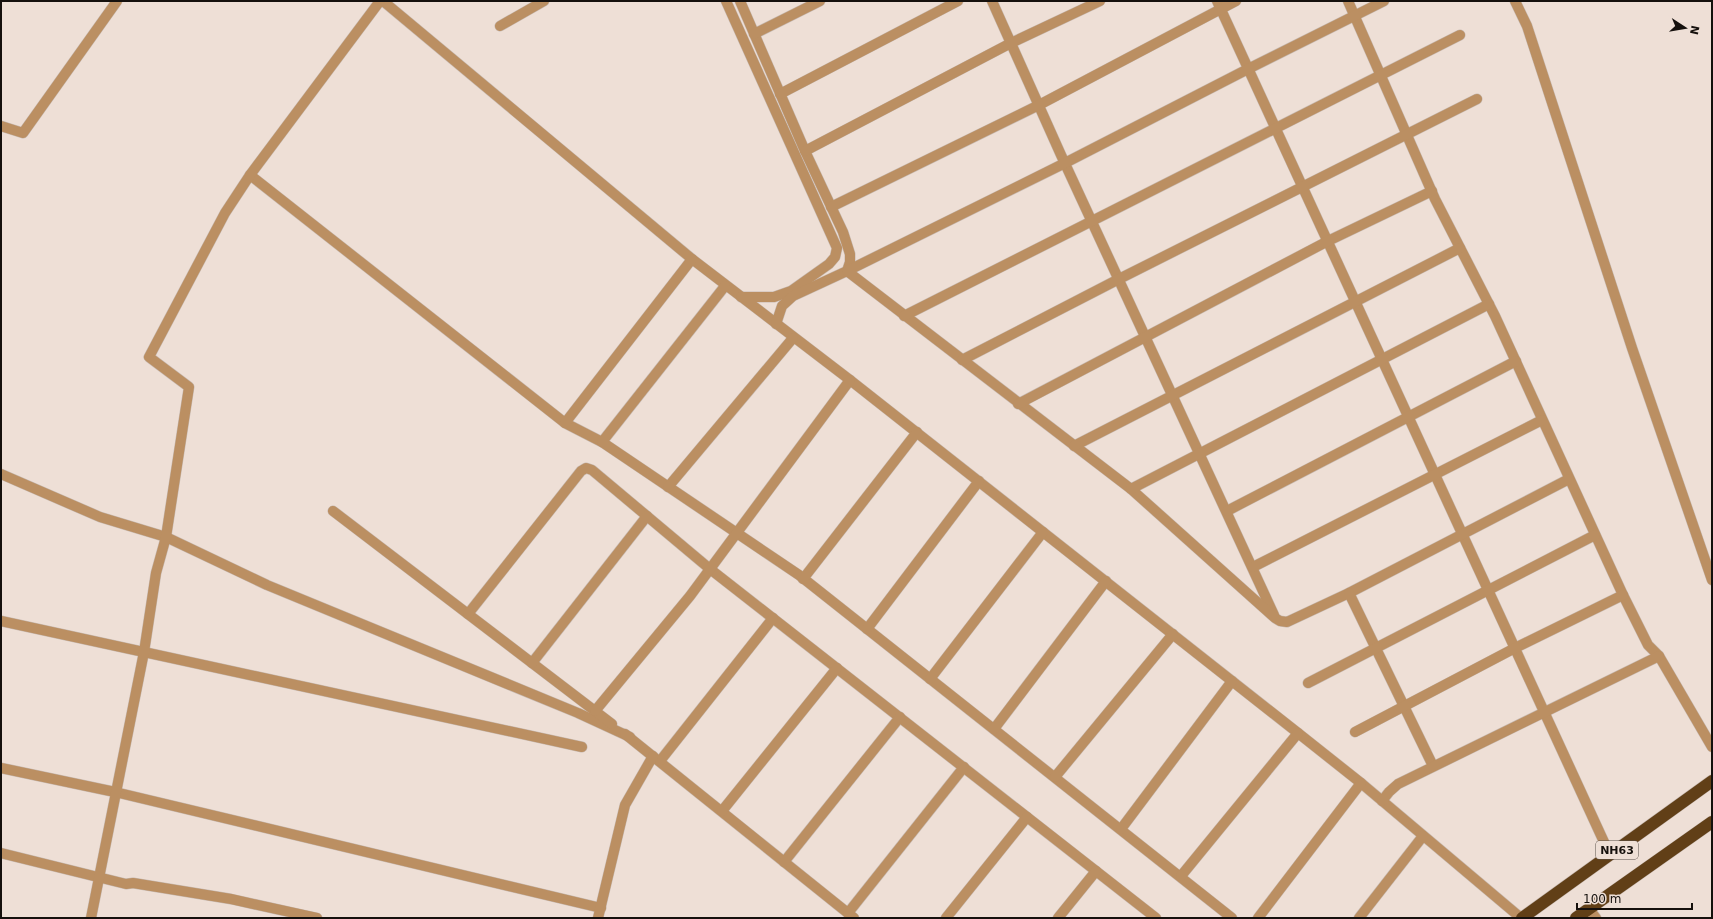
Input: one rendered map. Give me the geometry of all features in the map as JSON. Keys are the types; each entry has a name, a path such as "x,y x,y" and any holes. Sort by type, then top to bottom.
{"highway":[{"name":"NH63","path":"1522,918 1712,781"},
{"name":"NH63","path":"1576,918 1592,913 1712,822"}],"street":[{"path":"1,126 23,133 117,1"},
{"path":"91,918 144,652 156,572 166,537 189,387 149,357 225,213 250,175 380,1"},
{"path":"383,1 725,286 917,432 1298,733 1522,918"},
{"path":"500,26 542,1"},
{"path":"726,1 837,248 835,257 829,264 787,293 774,297 741,297"},
{"path":"740,1 805,151 843,232 848,247 850,262 847,271"},
{"path":"754,34 820,1"},
{"path":"780,94 958,1"},
{"path":"992,1 1065,163 1253,567 1275,618"},
{"path":"805,151 1011,43 1100,1"},
{"path":"831,207 1039,104 1219,5 1236,1"},
{"path":"1348,1 1432,191 1516,361 1623,595 1648,644 1659,656 1712,747"},
{"path":"776,324 782,306 793,296 847,271 1065,163 1384,1"},
{"path":"1515,1 1526,26 1632,348 1712,580"},
{"path":"1219,5 1610,855"},
{"path":"904,316 1460,35"},
{"path":"962,360 1119,279 1303,188 1477,98"},
{"path":"250,175 565,423 602,442 803,579 1056,777 1232,918"},
{"path":"1018,404 1328,241 1432,191"},
{"path":"1074,446 1355,300 1460,248"},
{"path":"565,423 692,259"},
{"path":"847,271 1018,404 1131,489 1280,621 1287,622 1349,593 1569,479"},
{"path":"602,442 725,286"},
{"path":"1131,489 1489,304"},
{"path":"668,487 793,338"},
{"path":"1227,511 1516,361"},
{"path":"595,711 690,596 850,380"},
{"path":"1253,567 1435,473 1542,420"},
{"path":"803,579 917,432"},
{"path":"468,614 580,470 586,468 592,470 710,569 1156,918"},
{"path":"1,474 100,516 166,537 267,585 578,713 630,737"},
{"path":"867,629 979,481"},
{"path":"333,511 630,737 851,916 964,767"},
{"path":"532,663 647,516"},
{"path":"930,679 1043,532"},
{"path":"1308,683 1595,535"},
{"path":"994,729 1106,582"},
{"path":"1349,593 1433,766"},
{"path":"1355,732 1515,648 1623,595"},
{"path":"598,918 625,806 656,758 773,618"},
{"path":"1,621 582,747"},
{"path":"1056,777 1173,634"},
{"path":"1382,801 1398,784 1544,711 1659,656"},
{"path":"722,811 837,668"},
{"path":"1121,829 1232,681"},
{"path":"784,862 900,717"},
{"path":"1181,876 1298,733"},
{"path":"1,768 115,792 600,908"},
{"path":"1258,918 1360,783"},
{"path":"946,918 1027,817"},
{"path":"1360,918 1423,836"},
{"path":"1,853 126,884 133,883 231,899 316,918"},
{"path":"1058,918 1096,871"}]}
